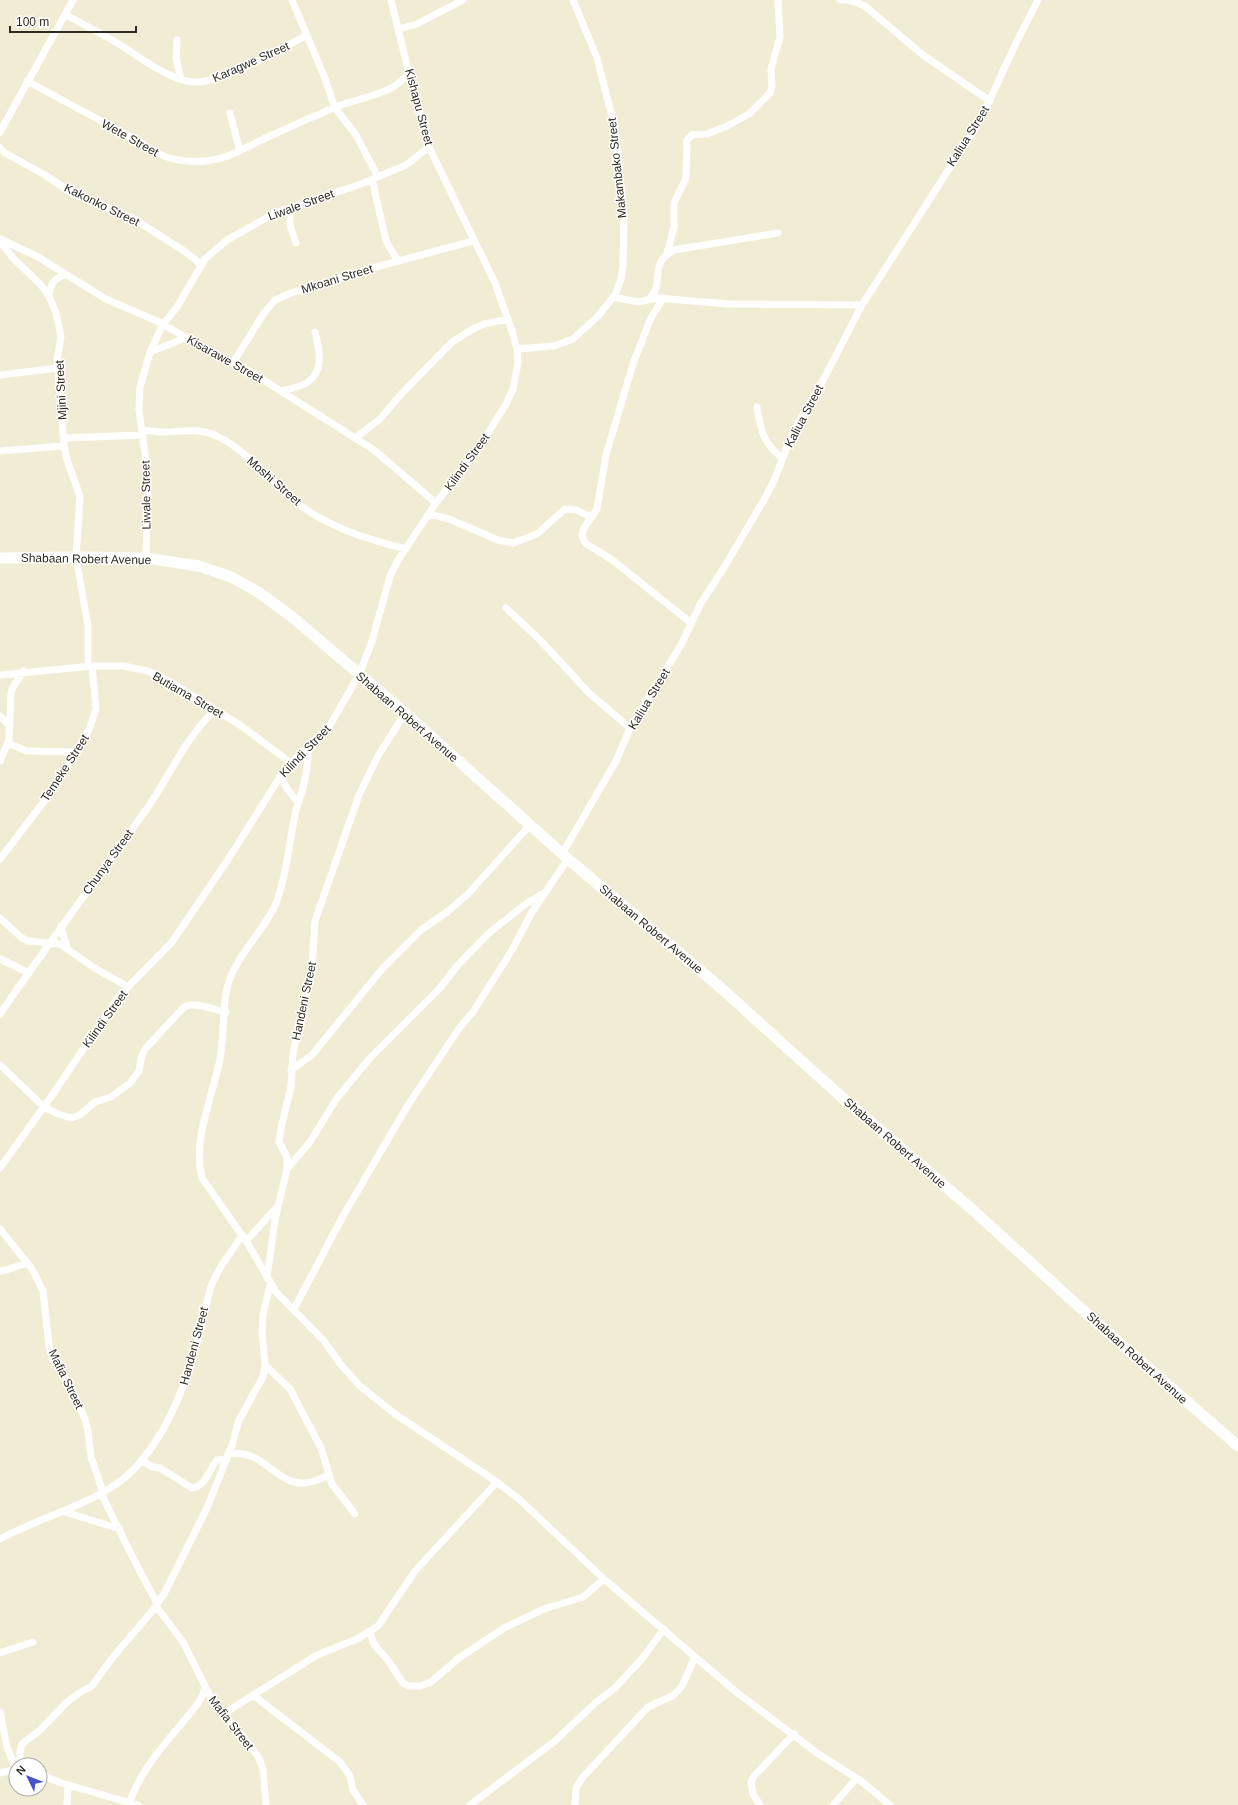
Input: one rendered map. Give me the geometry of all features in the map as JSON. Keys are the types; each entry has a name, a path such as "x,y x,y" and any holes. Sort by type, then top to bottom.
{"main road":[{"name":"Shabaan Robert Avenue","path":"0,558 146,558 198,566 231,577 251,588 291,616 404,713 565,856 721,988 836,1092 975,1212 1098,1324 1238,1446"}],"street":[{"path":"0,132 27,80 66,15 73,0"},
{"path":"292,0 324,76 335,108 356,135 375,178 386,241 398,261"},
{"name":"Kishapu Street","path":"391,0 429,147 468,232"},
{"path":"399,29 417,24 460,3 463,0"},
{"name":"Makambako Street","path":"517,349 554,346 573,339 598,316 613,297 619,287 623,266 624,216 614,128 597,58 573,0"},
{"path":"647,301 654,294 658,268 667,253 674,228 674,204 686,178 687,140 692,135 707,134 719,130 749,114 766,98 771,90 771,69 780,37 778,0"},
{"path":"840,0 848,0 865,6 923,55 990,101"},
{"name":"Kaliua Street","path":"294,1309 343,1216 398,1125 408,1105 460,1027 473,1012 545,892 616,761 630,728 681,645 703,599 726,566 765,498 793,432 821,384 862,305 942,178 971,136 990,101 1016,43 1038,0"},
{"name":"Karagwe Street","path":"66,15 180,79 194,82 207,81 228,73 307,35"},
{"path":"177,40 176,58 180,79"},
{"name":"Wete Street","path":"27,80 140,142 155,153 170,159 207,161 240,151 335,108 387,90 409,74"},
{"path":"230,113 240,151"},
{"name":"Liwale Street","path":"146,558 148,488 139,410 140,387 150,352 163,324 177,307 202,266 213,251 228,240 275,213 375,178 406,165 429,147"},
{"name":"Kakonko Street","path":"0,148 73,194 134,219 184,251 202,266"},
{"path":"290,208 290,226 296,243"},
{"name":"Kilindi Street","path":"0,1168 44,1107 107,1012 128,987 172,942 227,861 280,776 291,763 330,725 359,675 372,641 390,576 436,503 480,446 506,404 517,373 517,349 495,283 468,232"},
{"path":"667,253 680,248 778,233"},
{"name":"Kisarawe Street","path":"0,240 38,257 106,298 163,324 185,338 249,371 374,450 436,503"},
{"name":"Mjini Street","path":"0,240 13,258 49,296 61,336 58,368 66,460 80,496 76,557"},
{"name":"Mkoani Street","path":"233,363 264,313 275,300 298,291 398,261 473,241"},
{"path":"49,296 52,284 55,280 66,275"},
{"path":"613,297 630,302 663,298 728,304 862,305"},
{"path":"663,298 650,320 630,373 606,455 597,509 582,532 582,538 585,543 617,563 691,623"},
{"path":"355,438 379,420 404,391 452,342 484,324 508,319"},
{"path":"280,391 308,382 316,371 320,357 315,332"},
{"path":"150,352 185,338"},
{"path":"0,375 58,368"},
{"path":"757,407 760,426 766,441 771,450 783,458"},
{"name":"Moshi Street","path":"0,451 142,432 166,433 186,430 203,431 218,436 250,459 301,505 322,518 363,538 406,549"},
{"path":"429,514 448,519 498,540 513,543 538,534 565,509 576,510 592,517"},
{"name":"Temeke Street","path":"0,859 52,791 89,730 96,714 96,700 90,666 88,626 76,557"},
{"path":"506,608 540,640 578,683 630,728"},
{"name":"Butiama Street","path":"0,675 24,671 90,666 123,666 148,671 172,683 255,735 291,763"},
{"path":"0,761 8,743 11,694 13,688 24,671"},
{"name":"Chunya Street","path":"0,1014 61,926 149,805 199,727 215,710"},
{"name":"Handeni Street","path":"265,1365 262,1326 263,1314 269,1282 279,1204 287,1169 287,1157 279,1142 291,1087 293,1053 312,968 314,930 317,914 347,827 364,784 378,756 404,713"},
{"path":"0,716 8,724"},
{"path":"8,743 26,750 76,752"},
{"path":"309,747 305,781 298,802 276,901 262,928 232,974 226,995 226,1012 220,1058 208,1101 200,1155 200,1168 208,1187 225,1209 244,1238 269,1282 324,1341 341,1365 360,1386 395,1414 519,1499 604,1579 735,1691 794,1734 817,1753 857,1778 890,1805"},
{"path":"280,776 288,790 298,802"},
{"path":"291,1070 312,1055 382,969 421,930 447,912 468,894 530,825"},
{"path":"287,1169 310,1142 337,1098 370,1058 440,988 457,966 490,932 527,903 545,892"},
{"path":"0,918 22,938 28,941 57,943 67,948 93,967 128,987"},
{"path":"61,926 67,948"},
{"path":"0,959 29,973"},
{"path":"0,1065 44,1107 58,1114 72,1118 80,1114 95,1102 111,1097 136,1077 145,1049 180,1010 188,1004 226,1012"},
{"name":"Handeni Street","path":"0,1539 32,1523 85,1502 127,1475 141,1460 154,1444 182,1391 198,1342 212,1284 226,1258 279,1204"},
{"name":"Mafia Street","path":"0,1229 32,1269 43,1291 49,1346 53,1360 69,1383 85,1418 91,1457 102,1492 133,1560 156,1605 183,1642 214,1704 259,1758 263,1769 266,1805"},
{"path":"0,1270 6,1270 27,1262"},
{"path":"20,1757 22,1744 40,1730 66,1703 79,1693 92,1686 113,1657 156,1605 195,1533 228,1456 239,1420 263,1378 265,1365"},
{"path":"265,1365 290,1390 321,1448 332,1484 355,1514"},
{"path":"141,1460 152,1467 160,1468 192,1488 200,1485 207,1478 217,1460 236,1452 253,1457 268,1466 280,1477 291,1482 307,1484 328,1475"},
{"path":"223,1714 317,1655 357,1639 370,1632 386,1616 397,1595 416,1571 496,1482"},
{"path":"62,1511 120,1529"},
{"path":"370,1632 376,1648 387,1659 402,1683 409,1686 420,1686 431,1682 459,1658 504,1628 544,1609 582,1597 604,1579"},
{"path":"470,1805 555,1741 595,1703 616,1688 641,1660 664,1629"},
{"path":"0,1653 33,1642"},
{"path":"575,1805 576,1788 582,1778 648,1707 674,1695 682,1686 695,1657"},
{"path":"130,1803 148,1769 167,1740 197,1705 205,1688"},
{"path":"253,1695 340,1762 350,1776 353,1790 364,1805"},
{"path":"0,1712 7,1748 11,1757"},
{"path":"760,1805 753,1794 750,1782 794,1734"},
{"path":"48,1777 119,1802 138,1805"},
{"path":"833,1805 857,1778"},
{"path":"67,1805 68,1785"}]}
